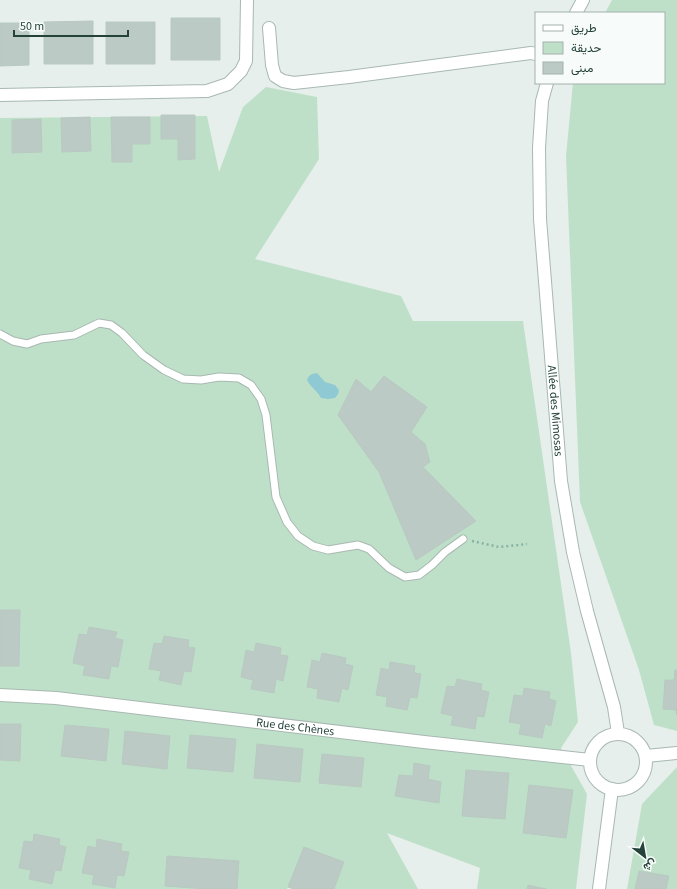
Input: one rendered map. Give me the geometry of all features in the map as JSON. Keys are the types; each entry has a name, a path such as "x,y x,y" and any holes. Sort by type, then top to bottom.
{"street":[{"path":"0,95 207,91 228,84 241,71 246,61 247,0"},
{"path":"577,12 583,0"},
{"path":"269,28 272,65 275,76 283,81 294,83 535,54"},
{"name":"Allée des Mimosas","path":"547,84 542,101 539,148 540,219 561,481 573,552 587,611 614,707 618,733"},
{"name":"Rue des Chènes","path":"0,695 56,698 590,760"},
{"path":"618,733 635,738 642,746 646,756 646,769 639,780 634,785 625,789 612,789 603,785 596,778 592,770 590,760 594,748 600,740 609,735 618,733"},
{"path":"646,756 677,753"},
{"path":"599,889 612,789"}],"lane":[{"path":"0,334 13,341 27,344 41,339 74,335 98,323 111,325 122,333 142,355 164,370 183,379 200,380 219,377 239,378 251,385 261,398 266,415 276,497 287,522 298,536 312,546 328,550 358,545 369,549 389,568 405,577 419,576 445,552 462,539"}],"path":[{"path":"462,539 499,547 527,544"}],"green space":[{"path":"612,0 677,0 677,731 654,725 639,670 580,502 566,156 573,84 665,84 665,12 606,12"},
{"path":"266,87 317,97 319,159 255,259 401,296 413,321 523,321 571,653 578,722 561,748 587,794 576,889 477,889 480,868 387,833 418,889 292,889 288,887 287,889 0,889 0,118 207,116 219,172 243,107"},
{"path":"677,767 677,889 627,889 642,804"}],"water":[{"path":"317,373 325,382 335,385 339,390 335,398 321,398 309,383 307,380 309,376"}],"building":[{"path":"171,18 220,18 220,60 171,60"},
{"path":"93,21 93,64 44,64 44,22"},
{"path":"106,22 155,22 155,64 106,64"},
{"path":"0,23 29,23 29,65 0,66"},
{"path":"161,115 195,115 195,159 178,160 178,139 161,139"},
{"path":"90,117 91,151 62,152 61,118"},
{"path":"111,117 150,117 150,144 132,144 132,162 112,162"},
{"path":"41,119 42,152 12,153 12,120"},
{"path":"384,376 427,407 411,432 425,444 430,462 423,467 476,521 416,560 379,472 338,415 356,379 371,392"},
{"path":"0,610 20,610 19,666 0,666"},
{"path":"89,627 117,632 115,638 123,640 118,667 111,666 109,679 83,675 85,666 73,663 79,634 87,635"},
{"path":"164,636 189,640 188,647 195,648 191,672 184,671 181,685 159,680 161,671 149,669 154,643 162,644"},
{"path":"256,643 281,648 280,655 288,656 283,681 276,679 274,693 251,689 253,680 241,677 246,650 254,652"},
{"path":"322,653 346,658 345,664 353,666 348,690 342,688 339,702 317,698 318,689 307,687 312,660 320,662"},
{"path":"390,662 415,666 414,673 421,674 417,698 410,697 407,710 386,706 387,697 376,695 381,668 389,670"},
{"path":"675,670 677,670 677,715 676,710 663,709 665,680 674,680"},
{"path":"457,679 482,684 481,690 489,692 484,717 477,716 475,729 451,725 453,716 441,713 447,686 455,687"},
{"path":"524,688 550,692 549,699 556,701 551,726 545,724 542,738 519,734 521,724 509,722 514,695 523,696"},
{"path":"0,724 21,724 20,761 0,760"},
{"path":"65,725 109,729 106,761 61,756"},
{"path":"125,731 170,736 167,769 122,764"},
{"path":"190,735 236,739 233,772 187,768"},
{"path":"257,744 303,749 300,782 254,778"},
{"path":"322,754 364,758 361,787 319,783"},
{"path":"414,763 430,766 428,779 441,782 439,803 395,796 399,775 413,776"},
{"path":"466,770 509,773 505,819 462,816"},
{"path":"529,785 573,790 566,838 523,833"},
{"path":"34,834 60,839 59,845 66,847 61,871 55,870 52,884 29,879 31,870 19,868 24,841 33,842"},
{"path":"97,839 122,844 121,851 129,852 124,876 117,875 115,888 92,884 94,875 82,873 88,846 96,848"},
{"path":"304,847 344,862 334,889 294,889 288,887"},
{"path":"167,856 239,861 237,889 207,889 165,886"},
{"path":"639,871 669,876 666,889 635,889"},
{"path":"528,885 546,889 527,889"}]}
